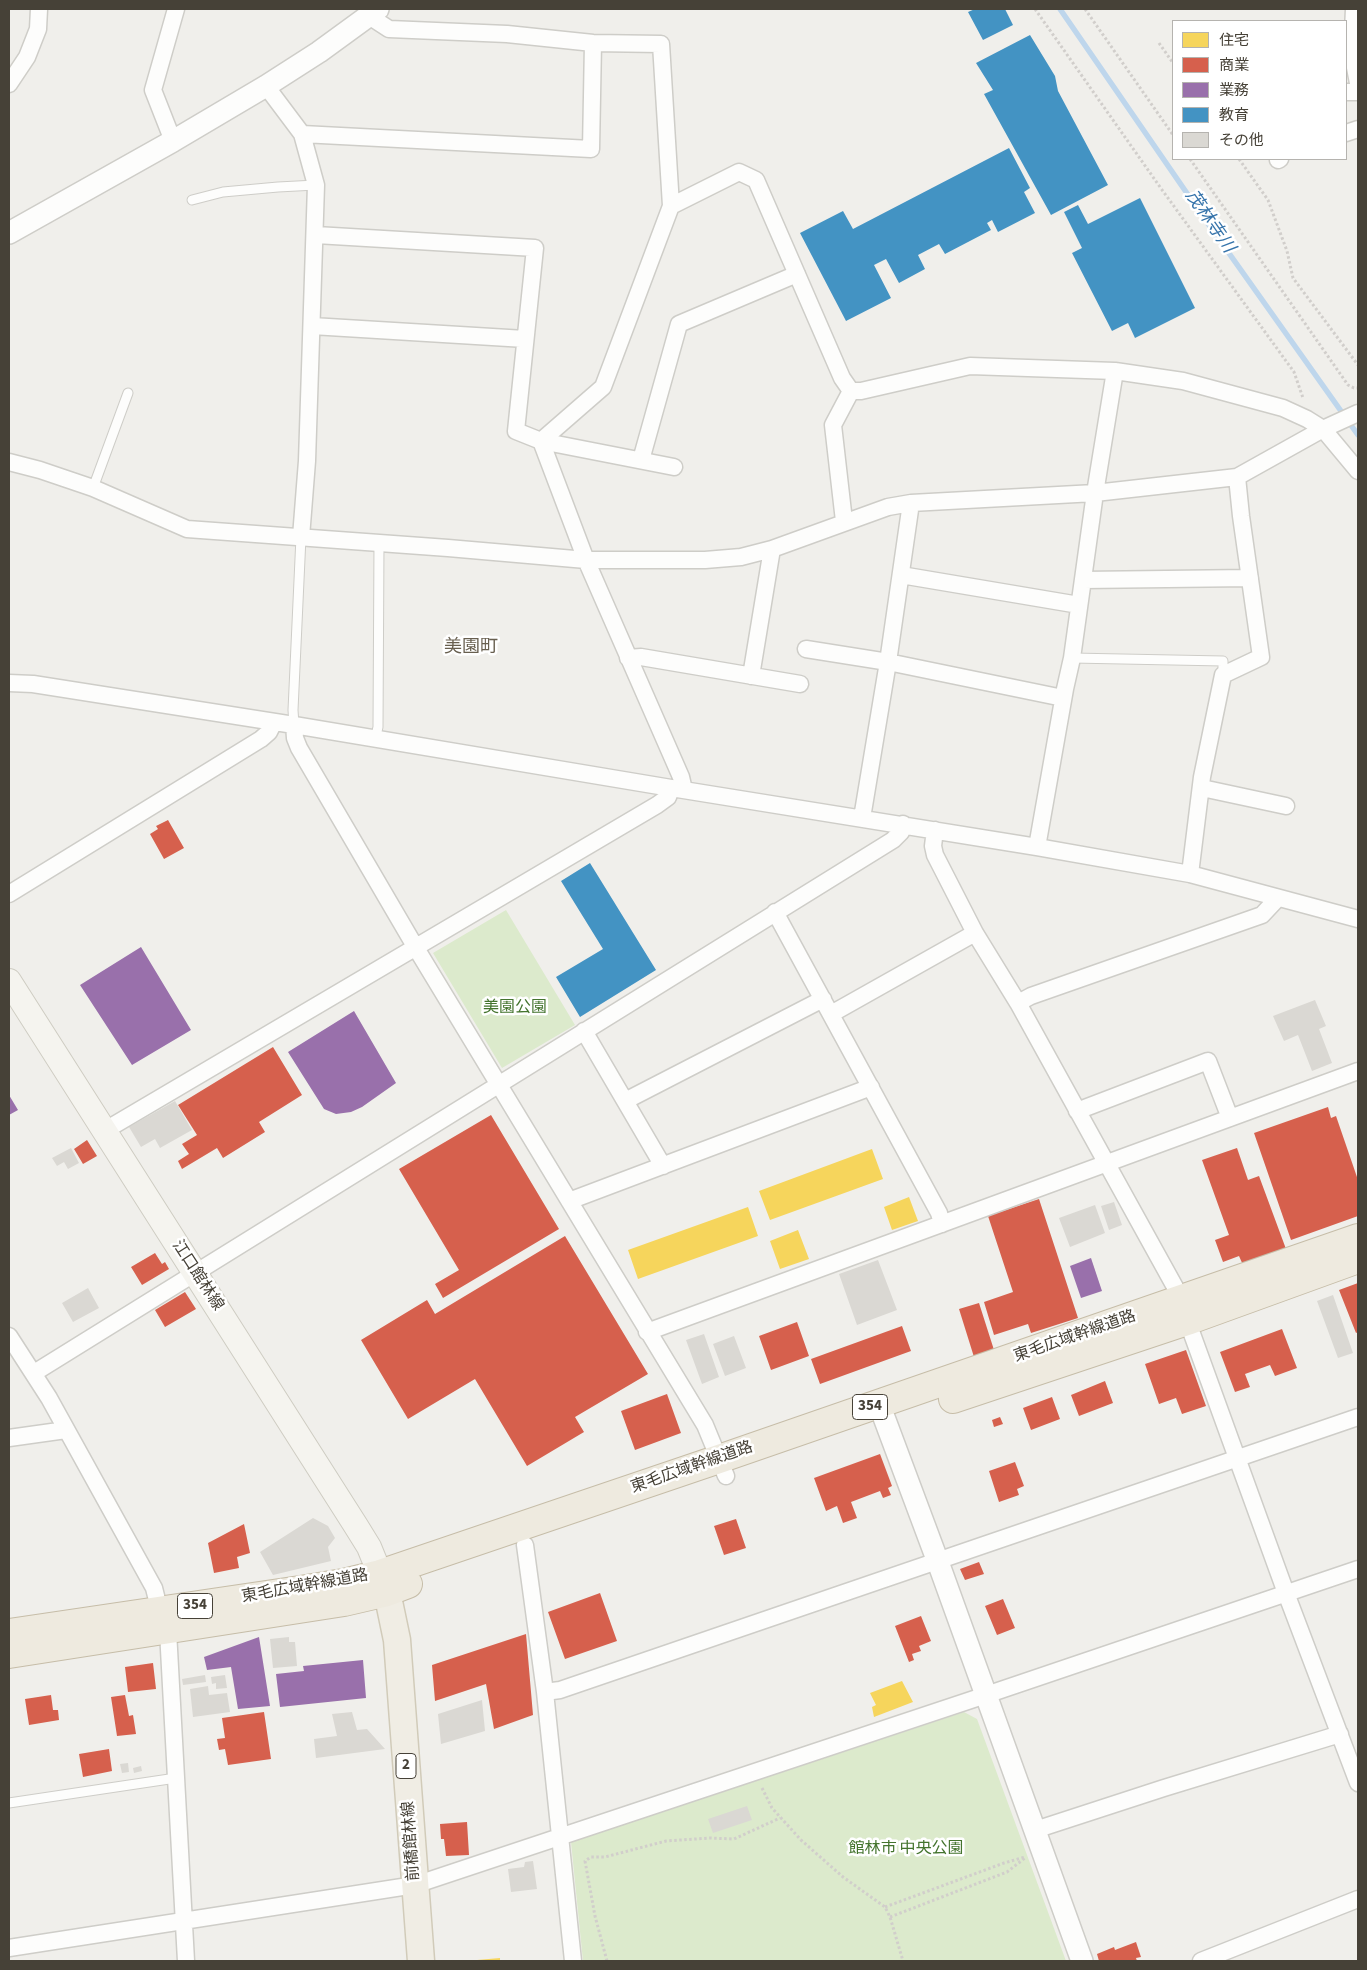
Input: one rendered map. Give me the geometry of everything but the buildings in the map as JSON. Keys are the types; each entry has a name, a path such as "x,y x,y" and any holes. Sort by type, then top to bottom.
{"highway":[{"name":"東毛広域幹線道路","path":"1184,1311 1358,1238"},
{"name":"東毛広域幹線道路","path":"9,1633 164,1621 344,1602 383,1583 1184,1311 1358,1260"},
{"name":"東毛広域幹線道路","path":"383,1583 525,1545 722,1467"},
{"name":"東毛広域幹線道路","path":"9,1654 164,1621"}],"main road":[{"name":"江口館林線","path":"9,981 356,1526 368,1547 383,1583"},
{"name":"前橋館林線","path":"383,1583 397,1640 420,1961"}],"street":[{"path":"9,84 27,56 38,29 39,9"},
{"path":"173,141 153,90 176,9"},
{"path":"1354,9 1352,52 1358,83"},
{"path":"9,234 266,86 319,52 374,12 389,29 508,34 593,43 661,44 671,206 603,387 541,441"},
{"path":"302,134 590,149 593,43"},
{"path":"266,86 302,134 316,185 316,234 307,461 301,537"},
{"path":"671,206 739,172 756,180 842,378 851,391"},
{"path":"316,234 534,248 516,431 541,441 674,467"},
{"path":"642,460 679,324 797,274"},
{"path":"312,326 525,339"},
{"path":"851,391 861,391 970,366 1115,371 1183,381 1283,408 1329,427 1358,470"},
{"path":"1037,847 1063,698 1072,658 1095,493 1115,371"},
{"path":"844,521 833,425 851,391"},
{"path":"9,462 40,470 93,488 187,529 586,560 706,560 741,557 772,549 844,521 888,507 911,503 1095,493 1237,477 1329,427 1358,414"},
{"path":"104,1131 657,805 677,789 681,777 586,560 541,441"},
{"path":"1190,874 1202,777 1223,675 1261,657 1237,477"},
{"path":"862,818 888,662 911,503"},
{"path":"751,676 772,549"},
{"path":"901,575 1079,605"},
{"path":"1083,580 1250,578"},
{"path":"806,649 888,662 1063,698"},
{"path":"628,658 640,657 800,684"},
{"path":"9,683 33,684 294,725 375,740 1037,847 1190,874 1277,899 1358,919"},
{"path":"9,894 261,739 269,732 274,722"},
{"path":"294,725 295,738 299,748 416,948 705,1426 722,1467"},
{"path":"1202,788 1286,806"},
{"path":"34,1374 194,1272 894,840 901,832 903,824"},
{"path":"935,830 933,846 935,855 975,933 1018,1003 1172,1280 1286,1593 1358,1783"},
{"path":"1018,1003 1031,996 1262,915 1277,899"},
{"path":"775,912 939,1213 942,1224"},
{"path":"831,1014 975,933"},
{"path":"625,1101 823,999"},
{"path":"584,1031 664,1166"},
{"path":"1078,1111 1208,1061 1230,1118"},
{"path":"648,1332 1358,1071"},
{"path":"569,1201 871,1087"},
{"path":"9,1336 34,1374 154,1588 164,1621 176,1778 186,1961"},
{"path":"882,1413 938,1562 1082,1961"},
{"path":"545,1692 560,1690 1358,1417"},
{"path":"9,1438 66,1430"},
{"path":"525,1545 545,1692 573,1961"},
{"path":"9,1948 415,1885 560,1838 1358,1569"},
{"path":"1035,1830 1340,1734"},
{"path":"1201,1961 1358,1900"}],"lane":[{"path":"192,200 223,192 316,185"},
{"path":"93,488 128,393"},
{"path":"294,725 293,710 301,537"},
{"path":"375,740 378,728 378,543"},
{"path":"1072,658 1223,661 1223,675"},
{"path":"9,1804 176,1778"}],"path":[{"path":"1035,9 1160,187 1294,372 1302,394 1307,418"},
{"path":"1084,9 1172,134"},
{"path":"1159,43 1172,62"},
{"path":"1191,160 1348,385 1358,388"},
{"path":"1240,160 1268,200 1287,251 1293,278 1358,365"},
{"path":"758,1780 772,1808 801,1840 843,1877 885,1907 890,1917 903,1961"},
{"path":"607,1961 595,1916 585,1861 591,1856 605,1857 666,1841 710,1838 734,1839 780,1818"},
{"path":"885,1907 1028,1856 1007,1872 890,1917"}],"green space":[{"name":"美園公園","path":"506,910 575,1025 502,1068 433,953"},
{"name":"館林市 中央公園","path":"964,1712 977,1719 1066,1961 583,1961 571,1842"}],"waterway":[{"name":"茂林寺川","path":"1060,9 1204,218 1358,435"}],"district":[{"name":"美園町","path":"471,648"}]}
